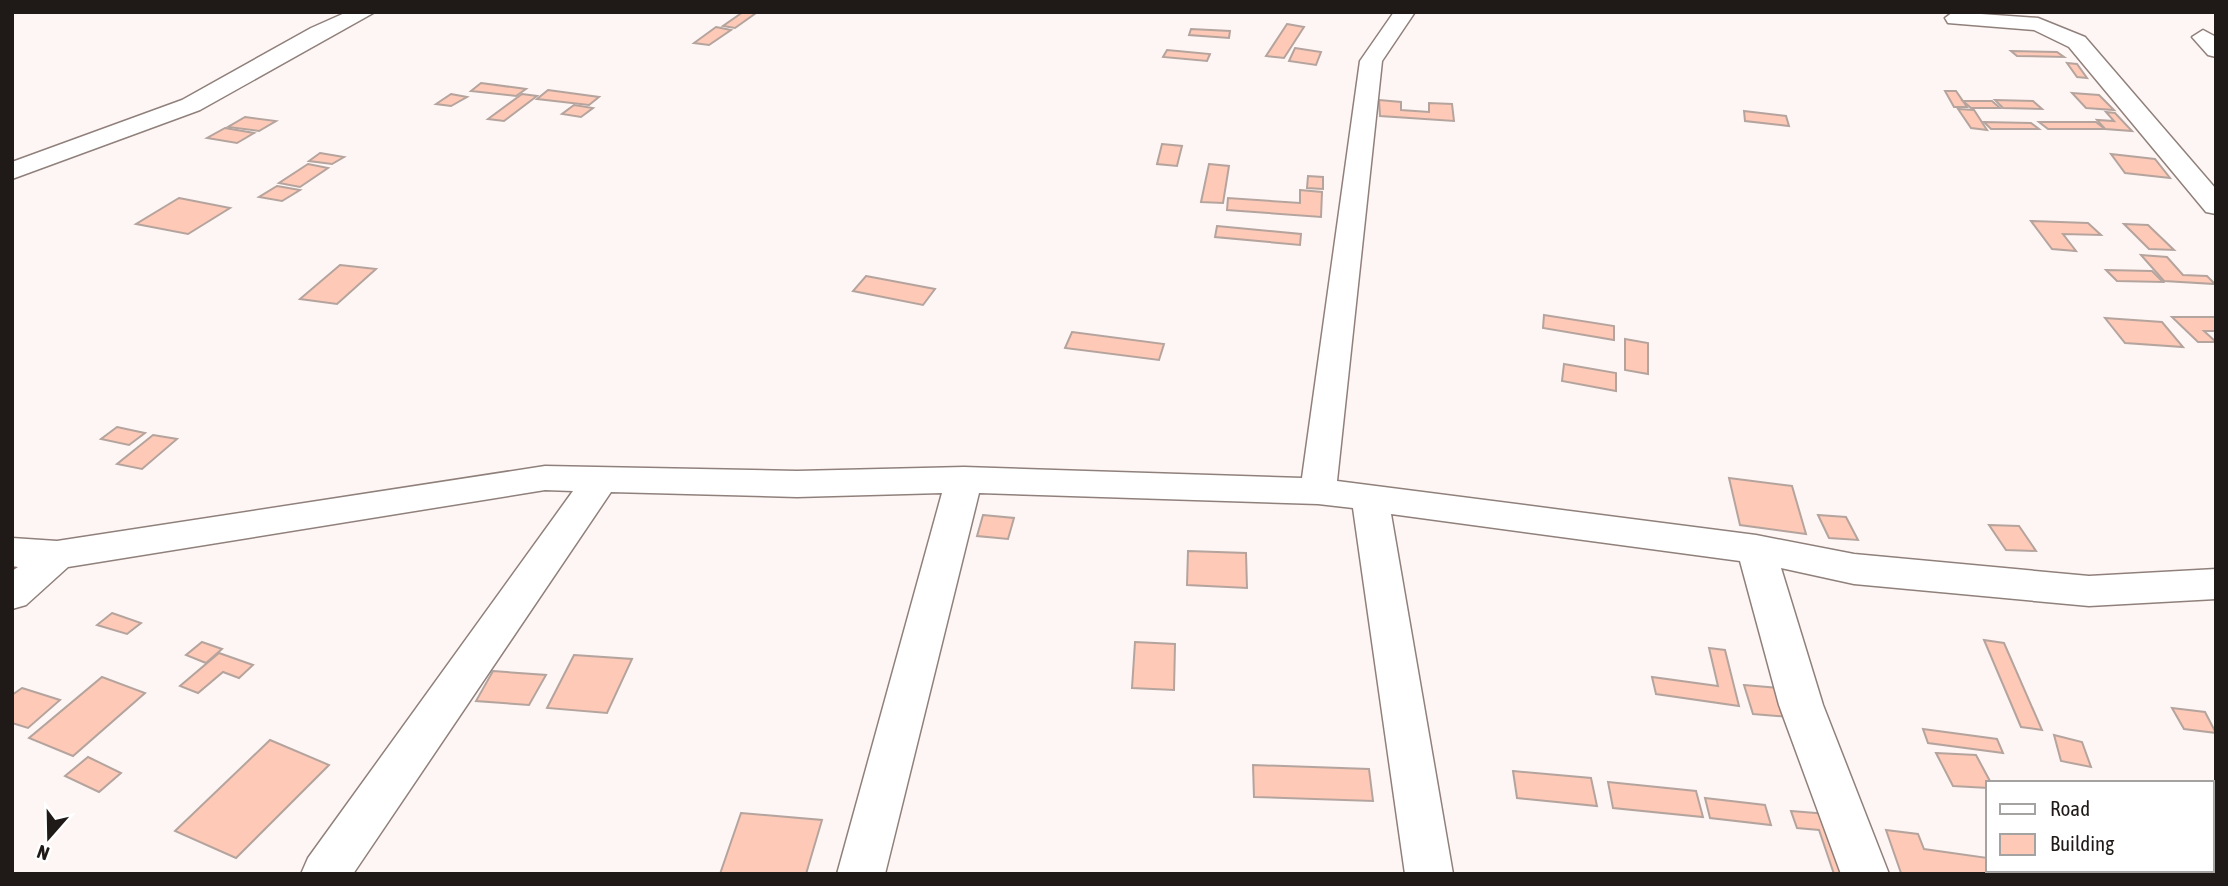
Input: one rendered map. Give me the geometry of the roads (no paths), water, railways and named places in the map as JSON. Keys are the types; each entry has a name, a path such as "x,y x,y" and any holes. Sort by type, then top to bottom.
{"street":[{"path":"12,171 191,105 319,33 365,12"},
{"path":"1318,491 1371,61 1405,12"},
{"path":"1956,18 2038,24 2077,42 2216,206"},
{"path":"12,552 57,555 545,478 797,484 964,480 1318,491 1756,549 1853,569 2090,591 2215,586"},
{"path":"325,874 601,479"},
{"path":"861,874 964,480"},
{"path":"1370,499 1429,874"},
{"path":"1756,549 1801,705 1865,874"},
{"path":"12,594 57,555"}]}
